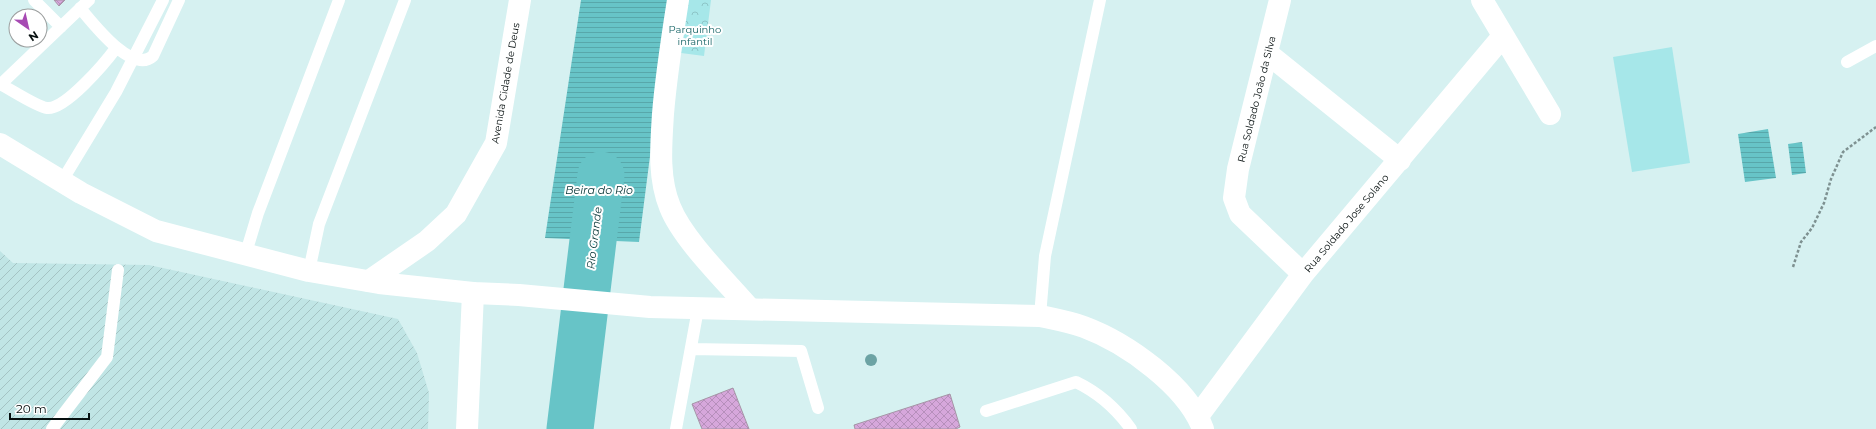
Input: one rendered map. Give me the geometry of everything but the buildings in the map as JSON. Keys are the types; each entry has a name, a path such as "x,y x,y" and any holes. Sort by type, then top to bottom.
{"street":[{"name":"Avenida Cidade de Deus","path":"369,281 427,240 456,214 496,143 520,0"},
{"path":"678,0 666,74 662,131 660,162 665,191 670,208 691,241 750,309"},
{"name":"Rua Soldado João da Silva","path":"1280,0 1238,169 1234,198 1240,214 1303,274"},
{"path":"1482,0 1550,114"},
{"name":"Rua Soldado Jose Solano","path":"1201,422 1303,274 1503,36"},
{"path":"1267,53 1400,160"},
{"path":"0,144 62,181 156,231 245,256 309,271 369,281 481,294 650,307 1040,316 1084,327 1119,344 1145,361 1184,397 1201,422"},
{"path":"467,429 481,294"}],"lane":[{"path":"34,0 61,27"},
{"path":"62,181 116,92 163,0"},
{"path":"116,48 104,63 64,102 52,108 46,108 35,103 0,84 84,4 116,48 143,61 148,60 153,56 179,0"},
{"path":"245,256 258,213 339,0"},
{"path":"309,271 319,224 405,0"},
{"path":"1040,316 1045,256 1100,0"},
{"path":"1847,62 1876,46"},
{"path":"52,429 107,357 118,270"},
{"path":"676,429 698,309"},
{"path":"691,349 801,351 818,408"},
{"path":"986,411 1076,382 1093,390 1118,411 1131,429"}],"path":[{"path":"1793,267 1801,242 1812,228 1824,203 1831,179 1843,152 1876,127"}],"shaded area":[{"path":"0,251 13,263 149,265 398,319 417,353 429,393 428,429 0,429"}],"green space":[{"name":"Parquinho infantil","path":"688,0 711,0 704,56 681,53"},
{"path":"1672,47 1690,163 1632,172 1613,57"}],"water":[{"name":"Beira do Rio","path":"581,0 670,0 639,242 545,238"},
{"path":"1768,129 1776,178 1745,182 1738,134"},
{"path":"1802,142 1806,173 1792,175 1788,144"}],"waterway":[{"name":"Rio Grande","path":"570,429 601,175"}]}
